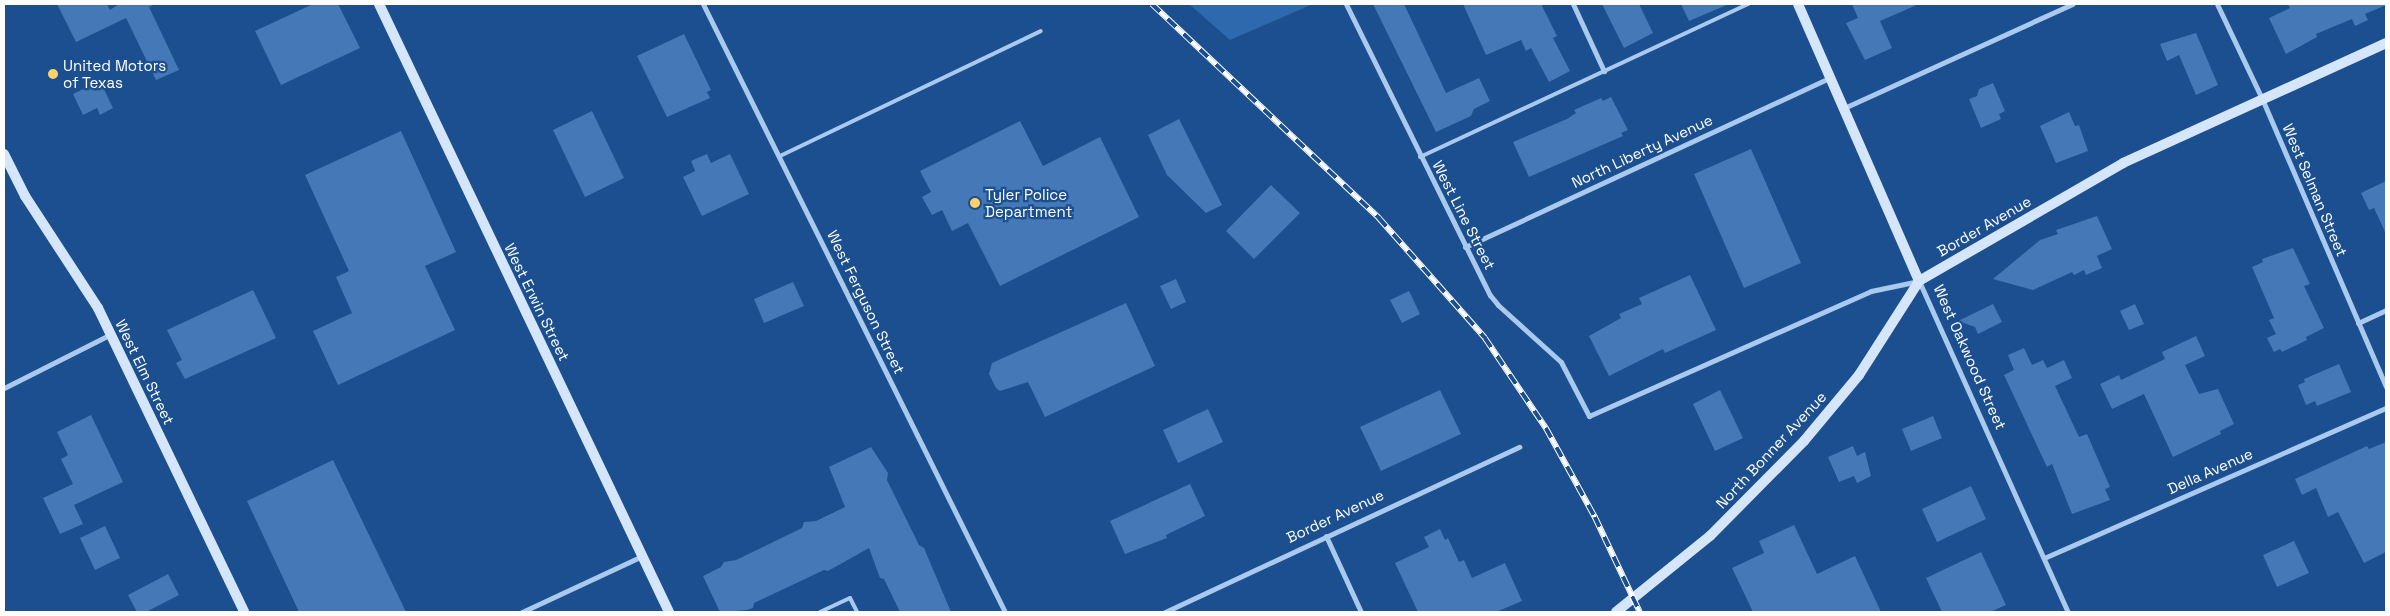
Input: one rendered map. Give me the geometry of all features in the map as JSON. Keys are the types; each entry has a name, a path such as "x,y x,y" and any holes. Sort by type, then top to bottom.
{"street":[{"name":"West Erwin Street","path":"379,4 669,612"},
{"name":"West Ferguson Street","path":"703,4 1005,612"},
{"name":"West Line Street","path":"1346,4 1465,247 1498,306 1562,362 1589,416"},
{"path":"1573,4 1604,71"},
{"name":"West Oakwood Street","path":"1798,4 1829,78 2068,612"},
{"path":"1844,108 2072,4"},
{"name":"West Selman Street","path":"2217,4 2263,101 2386,387"},
{"name":"Border Avenue","path":"1589,416 1871,291 1920,281 2124,163 2263,101 2386,43"},
{"name":"North Liberty Avenue","path":"1465,247 1829,78"},
{"name":"West Elm Street","path":"4,154 25,196 89,293 111,334 244,612"},
{"name":"North Bonner Avenue","path":"1616,612 1710,536 1804,441 1859,375 1920,281"},
{"path":"2358,323 2386,310"},
{"path":"4,388 111,334"},
{"name":"Della Avenue","path":"2044,558 2386,408"},
{"name":"Border Avenue","path":"1164,612 1519,447"},
{"path":"1326,536 1362,612"},
{"path":"522,612 643,556"}],"lane":[{"path":"1420,157 1748,4"},
{"path":"780,156 1041,30"},
{"path":"820,612 850,598 857,612"}],"shaded area":[{"path":"1189,4 1313,4 1230,40"}],"building":[{"path":"57,4 107,4 110,10 119,4 155,4 149,7 179,70 156,80 126,18 76,42"},
{"path":"313,4 338,4 360,48 281,85 255,31"},
{"path":"1373,4 1404,4 1446,93 1479,78 1490,101 1474,109 1471,116 1436,132"},
{"path":"1463,4 1541,4 1557,36 1553,38 1570,71 1549,82 1531,48 1526,51 1521,40 1486,55"},
{"path":"1602,4 1639,4 1653,33 1624,48"},
{"path":"1681,4 1729,4 1689,21"},
{"path":"1852,4 1919,4 1880,21 1892,48 1865,60 1846,23 1858,18"},
{"path":"2288,4 2386,5 2365,14 2368,20 2355,26 2352,19 2316,34 2317,37 2286,54 2269,18 2290,8"},
{"path":"2196,33 2218,85 2196,95 2179,55 2167,61 2160,44"},
{"path":"684,34 711,90 707,92 710,98 667,117 637,56"},
{"path":"100,81 113,108 100,115 97,108 83,115 73,94"},
{"path":"1993,83 2005,111 1999,114 2001,119 1981,128 1969,99 1977,96 1979,89"},
{"path":"1611,97 1628,130 1621,133 1623,136 1529,177 1513,142 1567,119 1576,113 1574,110 1601,98 1603,101"},
{"path":"592,111 624,178 585,197 553,130"},
{"path":"2069,112 2075,126 2079,125 2088,151 2056,163 2040,126"},
{"path":"1179,119 1222,205 1206,213 1167,175 1148,135"},
{"name":"Tyler Police Department","path":"1020,121 1043,166 1100,137 1139,217 1000,286 968,223 952,231 942,210 932,215 922,197 931,192 920,171"},
{"path":"401,131 456,252 425,266 455,330 338,385 313,331 352,313 336,277 349,271 305,175"},
{"path":"1751,149 1801,263 1744,288 1694,174"},
{"path":"707,154 711,163 730,154 749,194 702,216 683,177 695,171 691,161"},
{"path":"2386,181 2386,234 2374,208 2369,210 2361,193"},
{"path":"1271,185 1300,213 1254,259 1226,231"},
{"path":"2097,216 2112,249 2097,256 2102,268 2086,275 2084,270 2074,275 2072,272 2033,290 1993,279 2040,240 2058,234 2056,230"},
{"path":"2293,248 2310,284 2304,286 2324,328 2306,337 2307,340 2282,352 2280,349 2274,352 2267,338 2276,334 2269,320 2274,318 2252,267 2263,262 2262,259"},
{"path":"1690,275 1716,330 1665,353 1663,349 1609,376 1589,336 1621,318 1619,314 1642,304 1639,298"},
{"path":"1176,279 1186,302 1171,309 1160,286"},
{"path":"793,282 804,306 764,323 754,299"},
{"path":"253,290 276,338 185,379 176,363 182,360 167,330"},
{"path":"1409,291 1420,314 1402,323 1390,300"},
{"path":"1126,303 1155,366 1045,417 1028,382 1000,391 996,388 989,374 992,363"},
{"path":"1993,304 2002,322 1978,334 1975,327 1958,321"},
{"path":"2135,304 2144,324 2129,330 2120,311"},
{"path":"2196,336 2205,356 2185,365 2199,394 2218,389 2234,424 2220,431 2221,434 2173,457 2144,394 2112,409 2100,384 2119,375 2121,380 2165,359 2162,352"},
{"path":"2024,348 2032,365 2043,360 2047,368 2064,360 2072,378 2055,386 2079,437 2087,434 2110,487 2105,489 2110,500 2072,514 2052,464 2047,467 2004,375 2014,370 2008,355"},
{"path":"2339,364 2351,392 2317,406 2315,401 2306,405 2298,385 2305,382 2304,379"},
{"path":"1440,390 1461,434 1381,471 1360,427"},
{"path":"1720,390 1743,438 1715,451 1693,404"},
{"path":"1208,409 1223,442 1178,463 1163,430"},
{"path":"91,415 123,482 74,505 83,524 60,534 43,498 73,484 61,459 68,455 57,432"},
{"path":"1933,416 1942,438 1911,451 1902,429"},
{"path":"2386,442 2386,552 2364,563 2338,512 2328,517 2316,488 2302,495 2295,479 2367,446 2369,449"},
{"path":"1853,446 1857,456 1865,452 1871,476 1857,483 1854,476 1839,482 1828,457"},
{"path":"871,447 888,473 887,480 919,545 924,548 951,612 900,612 884,579 880,578 869,548 828,571 824,570 754,603 753,608 720,612 703,576 721,567 724,562 736,560 802,528 804,522 816,521 845,507 829,467"},
{"path":"333,460 406,612 299,612 247,501"},
{"path":"1190,484 1205,516 1166,535 1167,538 1125,554 1110,521"},
{"path":"1971,486 1986,519 1937,542 1922,509"},
{"path":"1794,525 1817,574 1855,556 1881,612 1753,612 1732,568 1764,553 1759,541"},
{"path":"105,526 120,558 95,570 80,538"},
{"path":"1440,529 1445,540 1448,538 1459,562 1464,560 1472,578 1505,563 1522,601 1496,612 1418,612 1395,563 1429,547 1424,537"},
{"path":"2294,541 2309,573 2277,587 2263,555"},
{"path":"1981,552 2006,605 1990,612 1942,612 1926,578"},
{"path":"168,574 179,595 146,612 137,612 128,595"}],"railway":[{"path":"1152,4 1379,218 1485,338 1546,428 1595,517 1640,612"}],"place":[{"name":"United Motors of Texas","path":"53,74"},
{"name":"Tyler Police Department","path":"975,203"}]}
